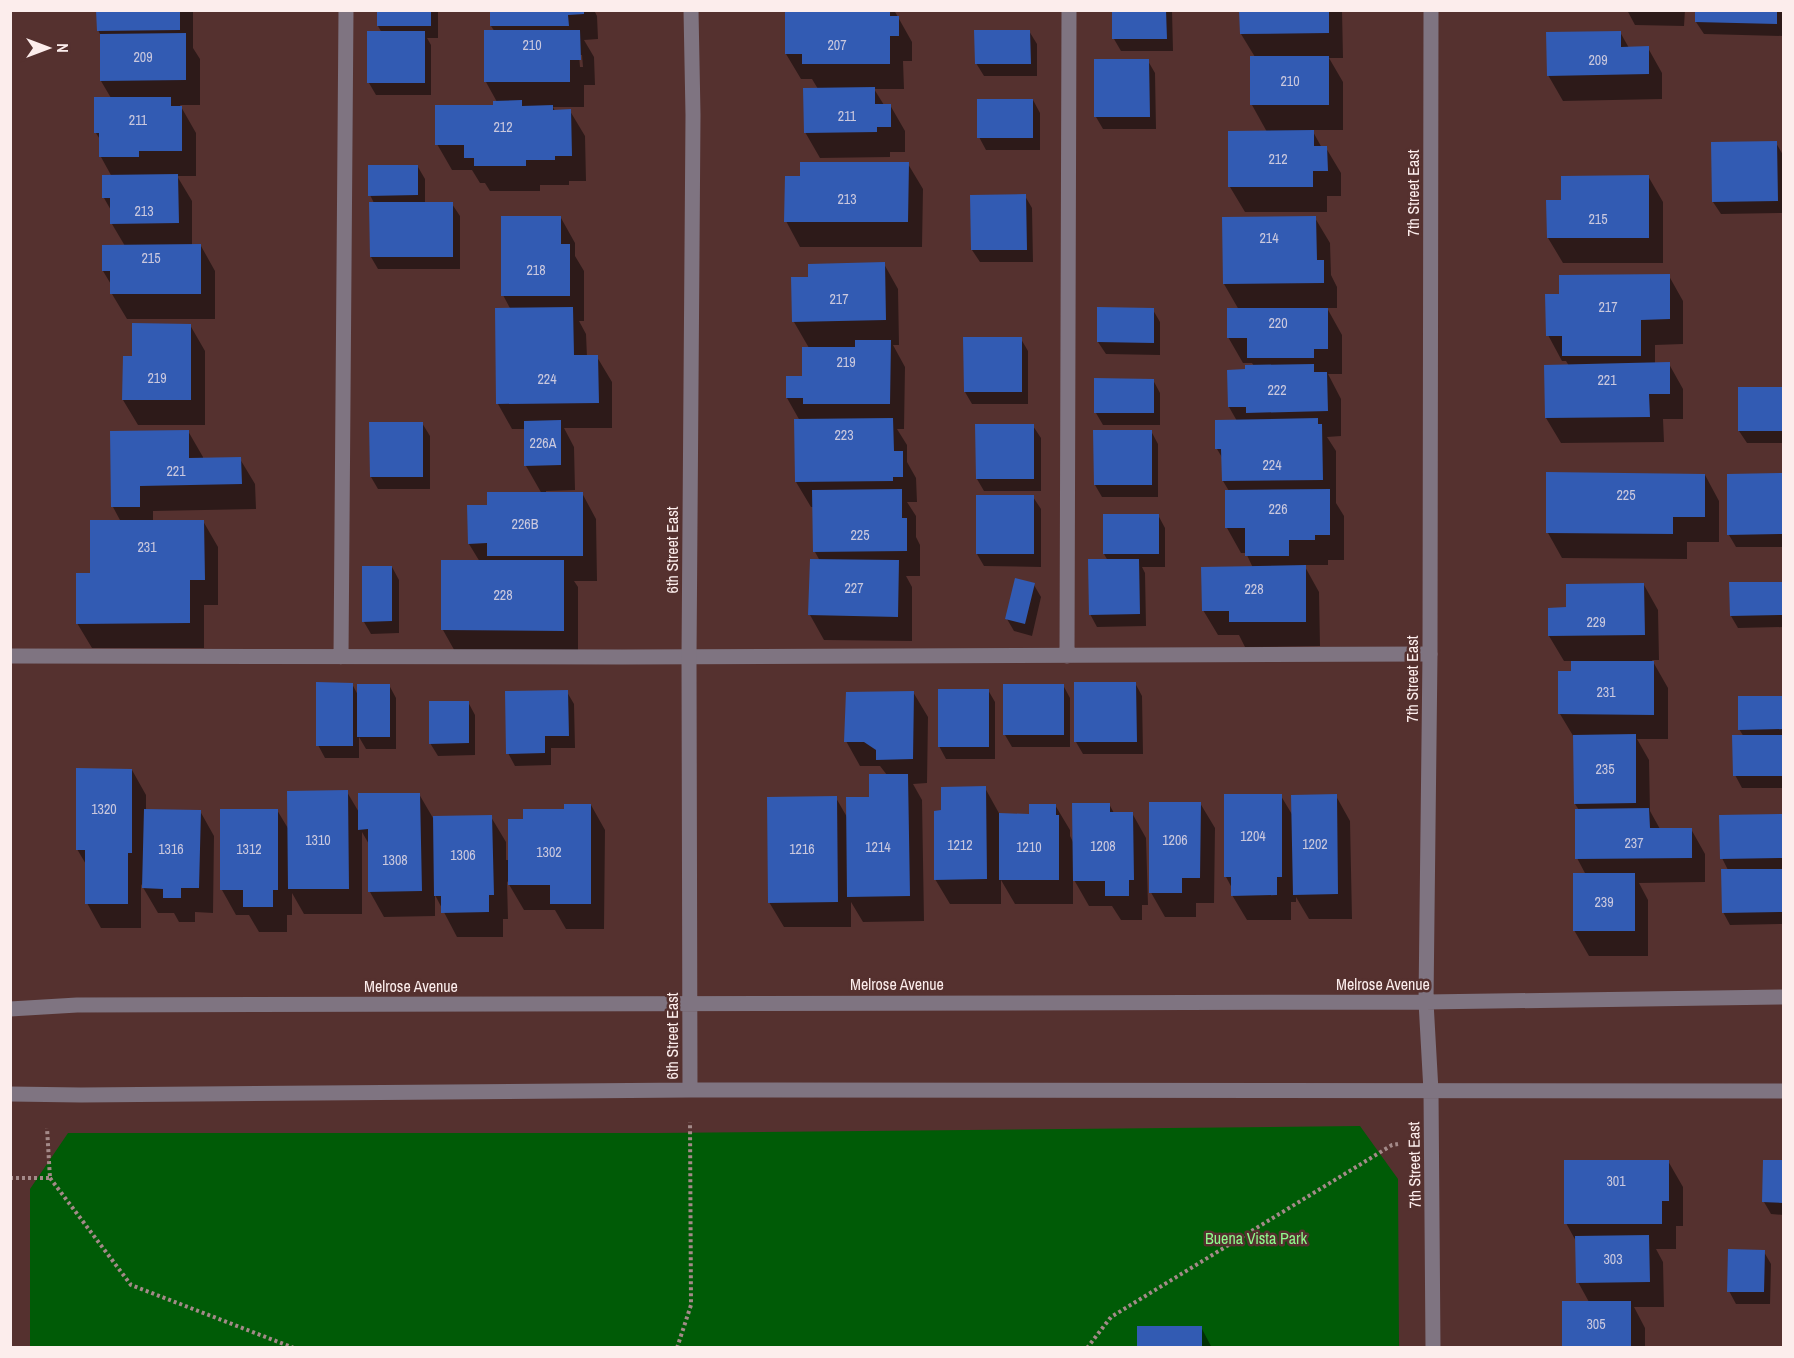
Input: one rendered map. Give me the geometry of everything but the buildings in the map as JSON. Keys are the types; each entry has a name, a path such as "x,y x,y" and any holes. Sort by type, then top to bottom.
{"street":[{"path":"341,657 346,10"},
{"name":"6th Street East","path":"690,1090 689,657 693,127 691,10"},
{"path":"1067,656 1069,10"},
{"name":"7th Street East","path":"1431,10 1430,654 1426,1002 1431,1091 1433,1347"},
{"path":"10,656 689,657 1430,654"},
{"name":"Melrose Avenue","path":"10,1009 77,1005 1426,1002 1784,997"},
{"path":"10,1094 690,1090 1784,1091"}],"path":[{"path":"45,1095 50,1178 131,1285 294,1347"},
{"path":"677,1347 691,1305 690,1120"},
{"path":"1088,1347 1111,1317 1392,1145 1432,1143"},
{"path":"10,1178 50,1178"}],"green space":[{"name":"Buena Vista Park","path":"1360,1126 1398,1179 1399,1347 30,1348 30,1189 68,1133 658,1133"}]}
